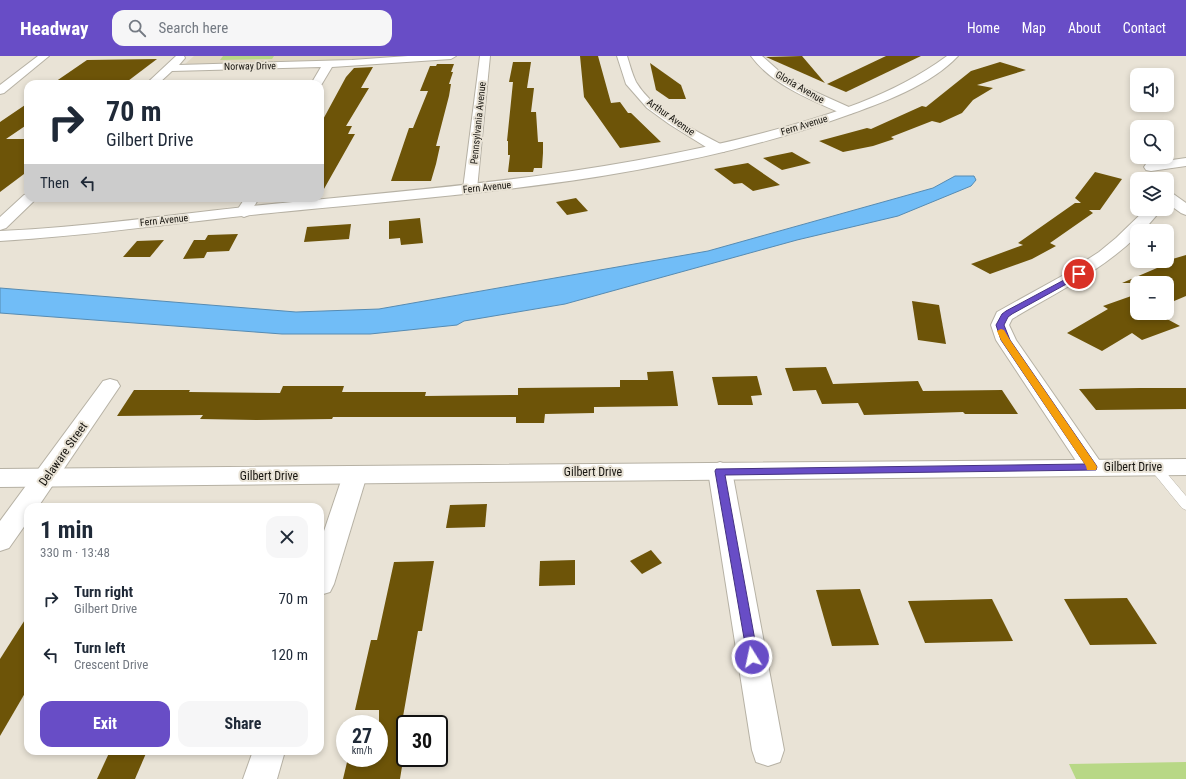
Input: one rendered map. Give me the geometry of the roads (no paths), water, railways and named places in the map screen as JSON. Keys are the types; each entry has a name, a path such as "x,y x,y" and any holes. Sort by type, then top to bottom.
{"street":[{"path":"0,91 44,56"},
{"path":"156,80 183,56"},
{"name":"Norway Drive","path":"170,68 328,64 451,56"},
{"name":"Pennsylvania Avenue","path":"470,189 485,56"},
{"name":"Arthur Avenue","path":"622,56 628,76 634,87 644,99 658,111 719,148"},
{"name":"Gloria Avenue","path":"756,56 769,69 794,86 847,111"},
{"name":"Fern Avenue","path":"0,236 470,189 626,168 765,137 847,111 902,88 931,72 953,56"},
{"path":"319,80 328,64"},
{"path":"1151,168 1186,162"},
{"path":"0,225 25,202"},
{"path":"244,212 250,202"},
{"path":"1092,467 1006,340 1000,325 1004,316 1095,264 1138,228 1148,216"},
{"name":"Delaware Street","path":"28,503 110,386"},
{"name":"Gilbert Drive","path":"0,478 1186,466"},
{"path":"720,471 768,750"},
{"path":"324,572 355,475"},
{"name":"Delaware Street","path":"0,541 24,508"},
{"path":"260,779 268,755"}],"lane":[{"path":"1155,467 1186,505"}],"water":[{"path":"955,176 974,176 976,180 971,186 898,216 797,240 565,304 464,321 457,325 370,334 282,334 0,313 0,288 296,312 379,309 708,251 933,188"}]}
